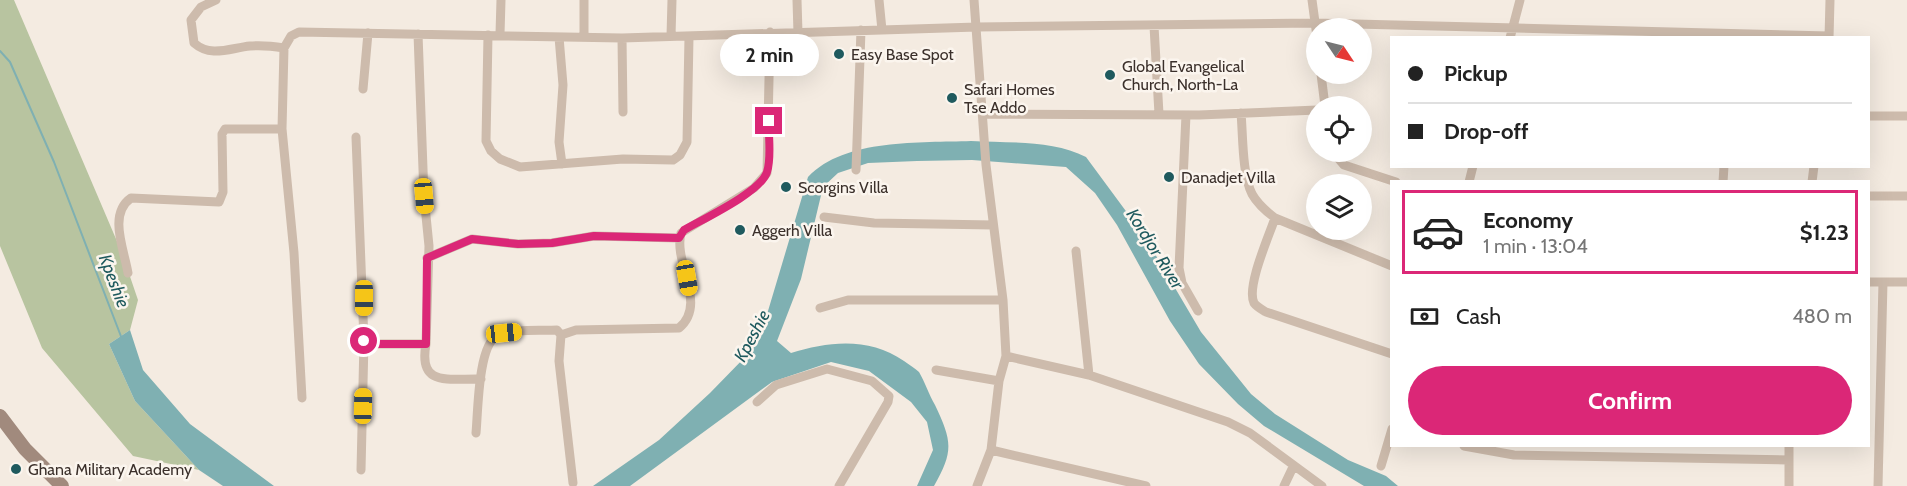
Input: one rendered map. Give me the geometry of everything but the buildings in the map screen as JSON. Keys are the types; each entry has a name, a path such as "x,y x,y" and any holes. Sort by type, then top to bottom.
{"main road":[{"path":"0,416 25,449 62,486"}],"street":[{"path":"216,0 201,7 191,21 194,43 201,49 215,52 249,46 284,48"},
{"path":"500,34 501,0"},
{"path":"584,0 584,37"},
{"path":"671,36 672,0"},
{"path":"797,0 798,33"},
{"path":"879,0 882,30"},
{"path":"974,0 986,165 1003,300 1006,356 999,381 990,450 977,486"},
{"path":"1312,0 1314,18"},
{"path":"1511,33 1520,0"},
{"path":"1829,36 1830,0"},
{"path":"302,398 294,253 282,129 284,48 291,36 299,32 622,38 977,27 1306,23"},
{"path":"1154,26 1159,114"},
{"path":"1372,26 1511,33 1782,36"},
{"path":"1406,27 1406,36"},
{"path":"856,170 861,30"},
{"path":"561,335 576,330 679,328 687,321 692,304 679,238 684,230 759,185 767,173 770,32"},
{"path":"363,89 368,33"},
{"path":"418,34 427,258 426,344 423,360 425,369 440,378 481,379"},
{"path":"488,35 486,141 491,151 500,159 520,167 623,159 673,160 680,154 687,142 689,37"},
{"path":"559,37 563,85 559,142 562,164"},
{"path":"622,38 622,111"},
{"path":"983,114 1186,115 1306,110"},
{"path":"1241,113 1247,176 1252,194 1275,218 1390,265"},
{"path":"1186,115 1179,268 1182,283 1198,311"},
{"path":"1870,116 1907,116"},
{"path":"129,273 118,218 120,207 131,198 219,202 223,192 222,134 225,129 282,129"},
{"path":"356,137 364,341 361,470"},
{"path":"1340,162 1390,180"},
{"path":"1870,196 1907,196"},
{"path":"824,217 874,223 993,225"},
{"path":"1275,218 1256,275 1252,295 1255,305 1266,312 1390,353"},
{"path":"427,258 472,239 518,244 552,243 594,236 679,238"},
{"path":"1077,251 1089,375"},
{"path":"1870,282 1907,282"},
{"path":"1878,486 1883,282"},
{"path":"820,308 848,300 1003,300"},
{"path":"476,433 481,379 488,346 494,337 504,333 557,330 561,335 559,361 573,483"},
{"path":"364,341 369,344 426,344"},
{"path":"1006,356 1089,375 1228,422 1250,433 1293,467 1322,486"},
{"path":"757,402 777,385 827,369 872,381 885,389 889,396 888,402 838,486"},
{"path":"936,370 999,381"},
{"path":"1381,466 1390,436"},
{"path":"1470,447 1514,455 1788,460"},
{"path":"1789,447 1790,486"},
{"path":"990,450 1146,486"},
{"path":"1284,486 1293,467"}],"green space":[{"path":"0,0 14,0 122,253 138,300 130,330 109,344 135,401 199,470 133,456 42,348 0,246"}],"water":[{"path":"971,141 1045,145 1086,157 1145,237 1201,332 1251,394 1275,414 1348,460 1386,476 1398,486 1364,486 1264,426 1238,404 1199,364 1170,321 1117,225 1095,193 1066,167 972,160 868,163 838,173 823,187 801,279 777,341 791,353 834,344 877,348 891,353 919,372 941,417 947,437 948,454 934,486 917,486 933,450 927,422 911,402 869,371 831,362 772,382 630,486 593,486 659,440 748,354 768,311 808,177 824,164 842,155 863,149 907,143"},
{"path":"130,330 143,370 190,424 274,486 223,486 199,470 135,401 109,344"}],"waterway":[{"name":"Kpeshie","path":"0,51 10,62 54,162 122,339"}],"place":[{"name":"Easy Base Spot","path":"839,54"},
{"name":"Global Evangelical Church, North-La","path":"1110,75"},
{"name":"Safari Homes Tse Addo","path":"952,98"},
{"name":"Danadjet Villa","path":"1169,177"},
{"name":"Scorgins Villa","path":"786,187"},
{"name":"Aggerh Villa","path":"740,230"},
{"name":"Ghana Military Academy","path":"16,469"}],"route":[{"path":"364,341 369,344 426,344 427,258 472,239 518,244 552,243 594,236 679,238 681,232 754,189 764,179 768,166 769,121"}],"water label":[{"name":"Kordjor River","path":"1155,249"}]}
